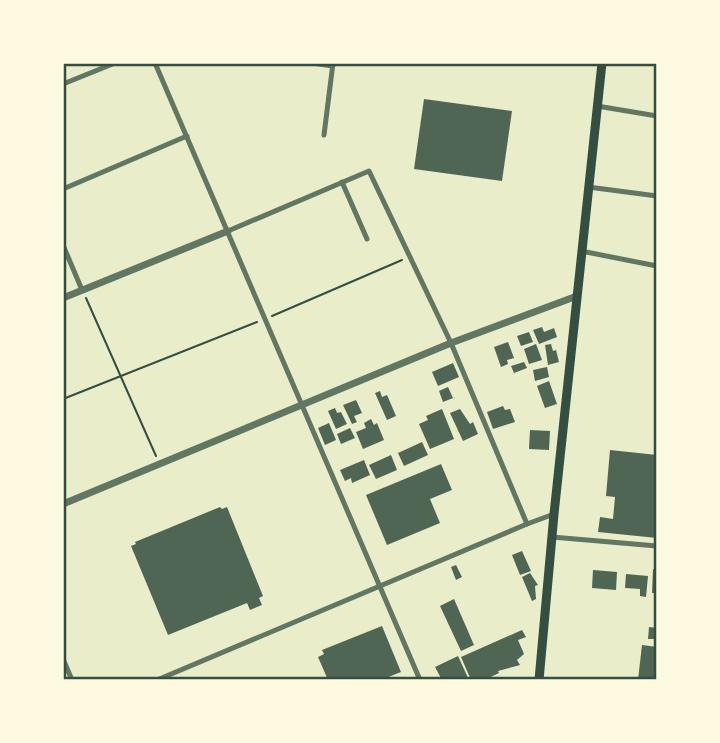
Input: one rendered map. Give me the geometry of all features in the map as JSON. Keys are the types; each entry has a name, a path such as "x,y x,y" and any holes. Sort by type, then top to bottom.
{"main road":[{"path":"539,680 602,63"}],"street":[{"path":"63,84 114,63"},
{"path":"155,63 420,680"},
{"path":"312,63 333,64 324,135"},
{"path":"597,106 657,116"},
{"path":"63,189 187,136"},
{"path":"63,298 369,171 451,343 527,524"},
{"path":"342,182 367,239"},
{"path":"588,187 657,196"},
{"path":"63,245 82,290"},
{"path":"581,251 657,266"},
{"path":"63,504 451,343 577,296"},
{"path":"157,680 554,514"},
{"path":"552,537 657,546"},
{"path":"63,659 72,680"}],"path":[{"path":"63,399 266,319 411,256"},
{"path":"82,290 159,463"}],"building":[{"path":"424,99 512,111 502,181 414,169"},
{"path":"542,327 544,332 554,328 557,337 539,344 533,330"},
{"path":"529,332 533,342 521,346 517,336"},
{"path":"508,342 514,358 507,360 508,364 501,367 494,347"},
{"path":"536,344 542,360 529,364 524,349"},
{"path":"551,344 553,351 556,350 559,362 548,365 545,345"},
{"path":"524,362 527,368 514,373 511,366"},
{"path":"453,363 459,377 438,386 432,372"},
{"path":"547,367 549,377 535,381 533,370"},
{"path":"549,381 557,404 545,408 537,386"},
{"path":"448,387 453,398 443,402 439,391"},
{"path":"380,391 382,397 387,395 396,416 387,420 375,393"},
{"path":"356,400 362,413 354,416 357,422 352,424 343,405"},
{"path":"503,406 505,410 510,409 515,422 493,429 487,412"},
{"path":"335,408 337,413 341,412 347,424 336,429 328,411"},
{"path":"442,409 454,439 430,449 419,424 428,420 426,416"},
{"path":"460,409 470,424 473,422 478,434 463,441 450,413"},
{"path":"371,419 374,425 377,423 384,440 363,449 356,432 366,428 364,423"},
{"path":"329,423 336,440 325,445 318,428"},
{"path":"350,428 355,438 341,444 337,434"},
{"path":"530,430 550,431 549,450 529,449"},
{"path":"422,442 428,455 404,466 398,453"},
{"path":"610,450 657,455 657,538 598,532 600,517 613,519 615,497 606,496"},
{"path":"391,455 397,470 376,479 369,465"},
{"path":"364,460 370,475 352,483 351,478 345,481 340,470"},
{"path":"441,464 452,490 430,499 440,523 387,545 366,495"},
{"path":"220,507 227,507 263,596 259,598 262,605 250,610 247,603 168,635 131,546"},
{"path":"522,551 531,571 520,575 512,555"},
{"path":"456,565 462,577 456,580 451,567"},
{"path":"653,569 657,570 657,593 652,593"},
{"path":"593,570 617,572 616,590 592,588"},
{"path":"530,573 538,585 535,586 536,599 532,601 522,577"},
{"path":"626,574 648,576 646,597 640,596 640,589 625,588"},
{"path":"454,599 474,645 461,651 440,606"},
{"path":"382,626 401,672 381,680 328,680 318,657 324,654 322,650"},
{"path":"649,627 657,628 657,639 648,639"},
{"path":"522,630 526,637 518,640 524,654 517,660 520,665 498,671 499,673 484,680 471,680 461,657"},
{"path":"642,645 657,647 657,680 638,680"},
{"path":"458,656 469,680 442,680 435,667"}]}
